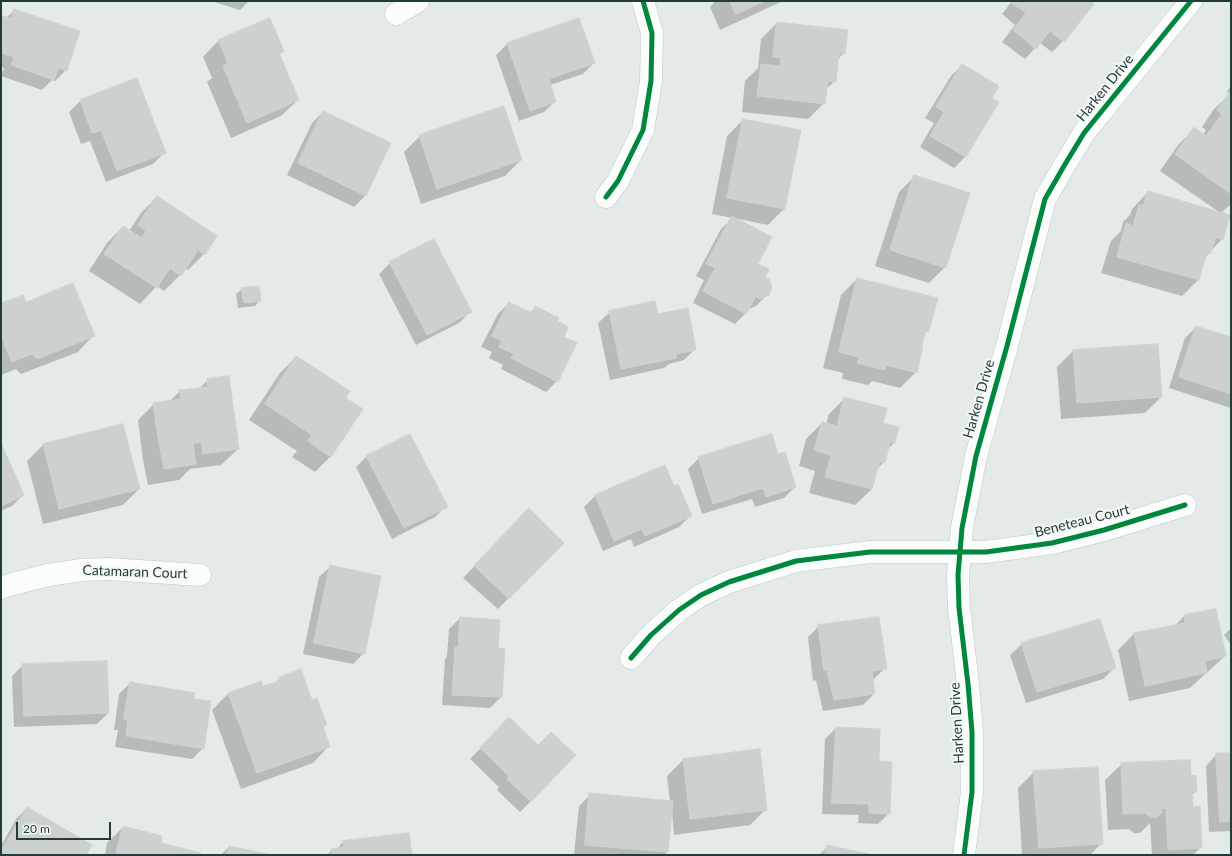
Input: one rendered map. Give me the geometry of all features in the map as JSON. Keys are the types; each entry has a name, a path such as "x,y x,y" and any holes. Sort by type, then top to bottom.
{"street":[{"path":"396,14 418,1"},
{"path":"606,197 618,181 643,130 651,80 652,33 643,1"},
{"name":"Harken Drive","path":"964,855 972,792 972,732 959,608 958,575 962,528 976,456 1007,346 1045,199 1084,133 1191,1"},
{"name":"Beneteau Court","path":"631,658 651,635 679,610 701,595 729,582 796,561 870,552 986,552 1052,543 1104,530 1185,505"},
{"name":"Catamaran Court","path":"1,588 48,575 82,570 108,569 200,575"}],"building":[{"path":"730,1 765,1 736,14"},
{"path":"1014,1 1091,1 1094,4 1064,42 1050,31 1036,49 1013,30 1026,13 1012,3"},
{"path":"14,9 80,31 67,71 58,68 54,80 11,65 14,57 1,53 1,15 11,19"},
{"path":"270,18 284,51 279,53 299,100 247,123 223,66 228,63 218,40"},
{"path":"579,18 595,63 549,79 556,102 530,111 507,43"},
{"path":"777,22 848,30 845,54 839,53 836,82 828,81 825,104 757,96 761,64 780,66 781,58 773,57"},
{"path":"962,64 999,86 992,98 999,102 966,157 930,136 944,112 936,107"},
{"path":"137,78 166,153 117,171 101,130 92,133 80,100"},
{"path":"1230,92 1231,194 1175,154 1194,127 1206,136 1222,114 1217,110"},
{"path":"504,106 522,160 437,189 419,135"},
{"path":"323,111 391,143 366,196 298,163"},
{"path":"743,119 801,130 785,209 727,198"},
{"path":"914,175 970,193 946,268 890,250"},
{"path":"1148,191 1230,215 1223,240 1216,237 1211,253 1207,252 1199,280 1117,257 1126,223 1133,226 1139,205 1143,206"},
{"path":"157,196 217,236 205,255 198,250 181,276 170,268 157,288 104,254 123,226 142,238 146,231 138,225"},
{"path":"732,216 772,237 758,264 769,269 765,277 769,279 772,287 769,295 760,299 756,296 746,314 703,291 715,268 706,264"},
{"path":"434,239 472,312 427,335 389,262"},
{"path":"857,278 938,298 929,331 925,332 917,373 886,365 885,370 857,363 859,357 839,352"},
{"path":"73,283 95,336 37,359 32,354 12,362 1,336 1,303 23,295 26,302"},
{"path":"259,286 261,301 244,303 241,288"},
{"path":"655,301 658,314 688,308 696,350 676,354 676,358 621,369 609,311"},
{"path":"509,302 532,313 535,306 559,318 557,321 568,327 564,337 577,343 558,382 511,358 514,354 499,347 502,341 492,336"},
{"path":"1196,326 1231,337 1231,394 1179,377"},
{"path":"1158,344 1162,397 1077,403 1073,350"},
{"path":"296,356 350,391 346,398 363,409 331,457 308,441 312,435 265,404"},
{"path":"229,376 239,449 203,454 201,442 193,444 196,464 164,469 153,403 181,399 179,390 208,387 207,379"},
{"path":"844,397 887,408 883,423 899,427 895,443 890,442 885,463 880,461 872,489 825,477 831,455 814,450 822,422 837,426"},
{"path":"123,424 140,489 59,509 43,444"},
{"path":"410,434 448,507 404,528 366,456"},
{"path":"772,434 778,454 785,452 796,487 766,497 763,488 713,504 698,457"},
{"path":"1,443 24,495 1,506"},
{"path":"665,465 674,486 678,484 692,516 645,536 642,529 614,541 595,495"},
{"path":"529,508 564,543 509,599 474,566"},
{"path":"330,565 381,576 365,654 314,643"},
{"path":"1216,609 1226,656 1205,661 1207,673 1145,686 1134,633 1185,623 1184,615"},
{"path":"460,617 500,620 498,648 505,649 502,697 452,695 455,647 458,647"},
{"path":"879,617 887,669 872,671 875,694 834,700 827,670 824,671 818,625"},
{"path":"1100,619 1116,668 1037,692 1021,643"},
{"path":"107,661 109,713 24,716 22,664"},
{"path":"301,669 312,700 317,698 327,725 323,726 330,747 257,773 228,693 261,681 263,686 280,681 278,678"},
{"path":"130,682 195,693 194,699 211,701 204,749 126,736 128,719 124,719"},
{"path":"509,717 538,745 551,732 576,755 531,802 507,779 509,776 480,748"},
{"path":"836,727 880,729 879,761 892,762 890,814 869,813 869,804 832,803"},
{"path":"760,749 767,810 690,819 683,759"},
{"path":"1216,753 1231,753 1231,821 1220,822"},
{"path":"1190,760 1191,776 1196,775 1197,791 1192,792 1193,807 1200,806 1202,848 1168,850 1166,808 1161,809 1162,812 1157,817 1150,817 1145,813 1123,814 1121,763"},
{"path":"1098,767 1103,844 1039,848 1033,771"},
{"path":"589,793 673,801 668,852 585,845"},
{"path":"27,807 92,845 86,855 6,855 1,852"},
{"path":"123,826 162,836 161,843 201,853 200,855 116,855"},
{"path":"409,833 412,855 332,855 331,849 344,847 343,841"},
{"path":"827,845 874,855 825,855"},
{"path":"229,846 272,855 227,855"}],"cycle path":[{"path":"606,197 618,181 643,130 651,81 652,33 643,1"},
{"path":"964,855 972,792 972,732 959,608 958,575 962,528 976,456 1007,346 1045,199 1084,133 1191,1"},
{"path":"631,658 651,635 679,610 701,595 729,582 796,561 870,552 986,552 1052,543 1104,530 1185,505"}]}
